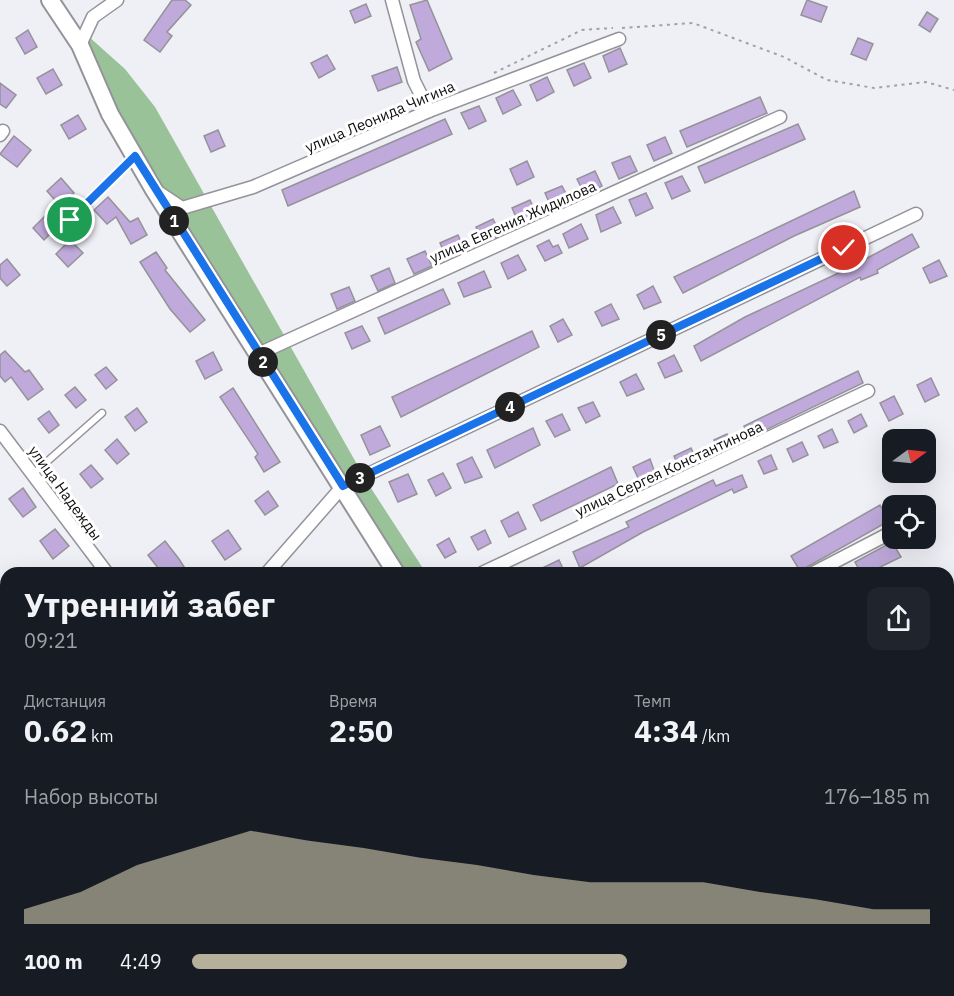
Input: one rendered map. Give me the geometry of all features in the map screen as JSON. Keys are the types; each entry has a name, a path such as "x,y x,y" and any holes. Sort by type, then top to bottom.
{"street":[{"path":"50,0 80,45 111,114 154,190 393,567"},
{"path":"80,45 93,17 117,0"},
{"path":"392,0 414,81 429,111"},
{"name":"улица Леонида Чигина","path":"154,190 182,208 254,187 429,111 619,39"},
{"name":"улица Евгения Жидилова","path":"258,354 780,117"},
{"path":"272,567 343,486 916,214"},
{"name":"улица Сергея Константинова","path":"495,567 868,391"},
{"name":"улица Надежды","path":"0,431 33,474 95,567"},
{"path":"825,567 882,537"}],"lane":[{"path":"70,220 135,156"},
{"path":"33,474 102,413"}],"path":[{"path":"486,77 582,30 693,23 784,57 827,80 874,88 926,82 954,90"}],"green space":[{"path":"88,36 125,69 155,107 367,482 422,567 398,567 294,403 108,98 80,45"}],"building":[{"path":"172,0 185,0 191,5 167,32 172,36 160,52 144,40"},
{"path":"427,0 452,59 429,71 416,42 421,39 410,5"},
{"path":"807,0 827,7 821,22 801,15"},
{"path":"366,4 371,16 355,23 350,11"},
{"path":"927,12 938,19 930,32 919,25"},
{"path":"28,30 37,47 25,54 16,38"},
{"path":"858,38 873,44 866,60 851,54"},
{"path":"620,48 627,64 609,72 603,56"},
{"path":"327,55 335,69 319,78 311,63"},
{"path":"584,63 591,78 574,86 567,70"},
{"path":"397,67 402,82 378,91 372,76"},
{"path":"53,69 62,85 46,94 37,78"},
{"path":"547,77 554,92 537,101 530,85"},
{"path":"0,83 16,95 6,108 0,104"},
{"path":"513,90 521,105 503,114 496,98"},
{"path":"760,97 767,113 687,147 680,131"},
{"path":"479,106 486,121 469,129 461,113"},
{"path":"78,115 86,129 69,139 61,125"},
{"path":"445,119 452,134 288,206 282,190"},
{"path":"798,124 805,139 705,183 698,167"},
{"path":"218,130 225,146 211,152 204,136"},
{"path":"14,136 31,150 17,167 0,154"},
{"path":"665,137 672,153 654,161 647,145"},
{"path":"630,156 637,171 619,179 612,163"},
{"path":"527,161 534,177 517,185 510,169"},
{"path":"595,171 602,186 585,195 577,179"},
{"path":"682,176 690,191 672,199 665,183"},
{"path":"61,178 74,193 60,206 47,191"},
{"path":"562,186 570,201 552,209 545,193"},
{"path":"854,191 860,207 794,236 683,293 674,277"},
{"path":"646,193 653,208 636,216 629,200"},
{"path":"108,197 130,222 138,218 147,235 131,244 116,217 107,224 94,210"},
{"path":"530,200 537,215 519,224 512,208"},
{"path":"613,207 621,223 601,232 596,215"},
{"path":"45,216 56,228 44,240 33,228"},
{"path":"493,219 501,235 483,243 476,227"},
{"path":"581,224 588,239 569,248 563,234"},
{"path":"912,234 919,247 877,270 878,273 861,280 860,277 701,361 694,346 745,317 845,270"},
{"path":"458,235 465,251 447,259 440,243"},
{"path":"70,240 83,253 68,267 56,254"},
{"path":"549,240 553,247 558,245 562,253 545,261 537,246"},
{"path":"425,251 432,266 414,274 407,259"},
{"path":"156,252 167,268 165,270 205,320 190,332 170,309 140,262"},
{"path":"518,255 526,270 508,279 501,263"},
{"path":"7,259 20,275 7,286 0,278 0,265"},
{"path":"939,260 947,276 930,283 923,268"},
{"path":"389,268 395,283 378,291 371,276"},
{"path":"484,271 491,287 464,297 458,283"},
{"path":"653,286 661,302 644,309 637,295"},
{"path":"349,287 355,301 337,309 331,294"},
{"path":"443,289 450,304 385,334 378,318"},
{"path":"611,304 619,319 602,326 595,312"},
{"path":"563,319 572,335 558,342 550,326"},
{"path":"362,326 370,341 352,349 345,333"},
{"path":"532,331 539,347 401,417 392,397"},
{"path":"5,351 25,372 29,370 43,389 28,400 11,377 5,382 0,376 0,355"},
{"path":"213,352 222,370 205,379 196,361"},
{"path":"674,355 682,371 665,378 658,363"},
{"path":"106,367 117,380 106,389 95,375"},
{"path":"858,371 863,383 749,438 744,426"},
{"path":"636,374 644,389 627,396 620,382"},
{"path":"931,378 939,395 925,402 917,385"},
{"path":"75,387 86,400 76,408 65,395"},
{"path":"233,388 280,462 264,472 255,457 258,454 220,397"},
{"path":"894,396 903,414 889,421 880,403"},
{"path":"593,402 600,416 586,423 578,408"},
{"path":"137,408 147,422 135,431 125,417"},
{"path":"49,411 59,425 49,433 38,419"},
{"path":"562,414 570,430 555,437 546,421"},
{"path":"861,414 867,426 854,433 848,421"},
{"path":"380,426 390,446 370,455 361,435"},
{"path":"533,428 540,445 495,468 487,450"},
{"path":"832,429 838,442 824,448 818,436"},
{"path":"727,434 733,446 719,452 714,440"},
{"path":"117,439 129,454 117,464 105,450"},
{"path":"802,442 808,455 793,462 787,449"},
{"path":"691,448 697,461 680,469 674,456"},
{"path":"771,455 777,469 764,474 758,461"},
{"path":"472,457 482,477 465,483 457,464"},
{"path":"650,459 655,473 639,480 633,467"},
{"path":"91,465 103,479 91,488 80,474"},
{"path":"611,467 618,484 541,521 533,505"},
{"path":"443,473 451,488 436,496 428,480"},
{"path":"408,474 417,494 398,502 389,482"},
{"path":"742,475 747,487 734,493 732,489 643,532 580,567 573,552 629,527 626,522 713,480 716,486"},
{"path":"23,488 36,507 23,517 9,499"},
{"path":"268,491 278,506 265,515 255,501"},
{"path":"880,505 882,525 807,567 798,567 791,556"},
{"path":"518,512 526,529 509,537 501,521"},
{"path":"55,529 69,546 53,559 40,541"},
{"path":"228,530 241,549 225,560 212,541"},
{"path":"485,530 491,543 478,550 471,537"},
{"path":"449,538 456,552 445,558 437,545"},
{"path":"165,541 184,567 157,567 148,555"},
{"path":"882,547 896,549 901,557 880,567 858,567 855,562"},
{"path":"559,560 562,567 544,567"}],"route":[{"path":"70,220 135,156 154,190 343,486 844,248"}]}
